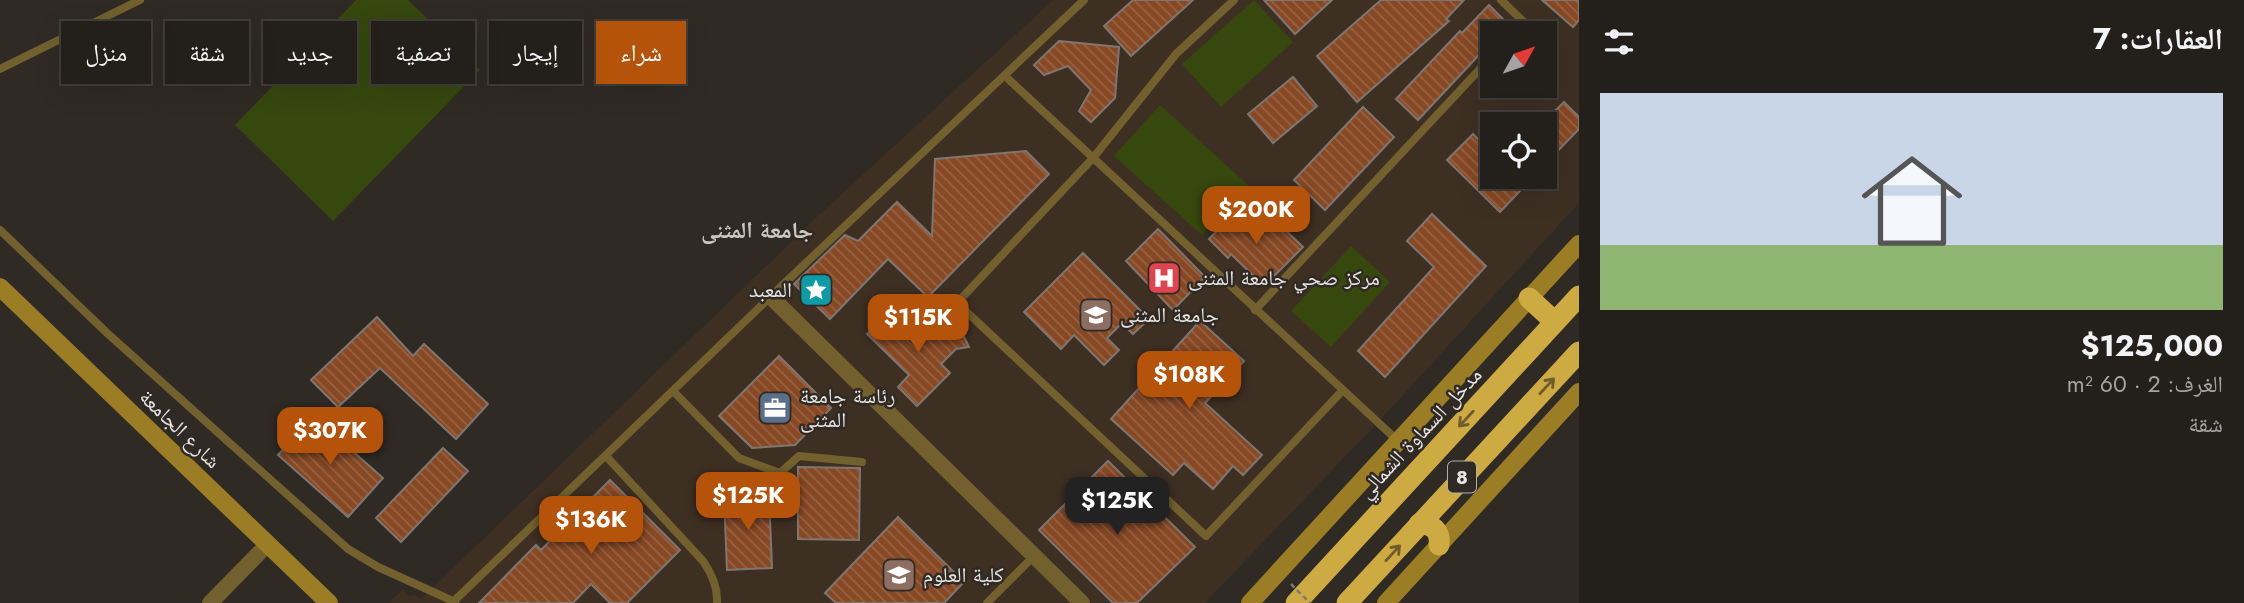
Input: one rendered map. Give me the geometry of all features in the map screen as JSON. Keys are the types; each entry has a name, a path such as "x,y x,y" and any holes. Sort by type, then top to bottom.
{"highway":[{"name":"مدخل السماوة الشمالي","path":"1294,594 1579,296"},
{"path":"1529,298 1555,322"},
{"name":"8","path":"1347,603 1419,524 1445,530 1579,352"}],"main road":[{"path":"1250,603 1579,244"},
{"name":"شارع الجامعة","path":"0,287 329,603"},
{"path":"0,300 313,603"},
{"path":"1386,603 1445,530 1579,392"}],"street":[{"path":"771,297 1082,603"},
{"path":"210,603 260,552"}],"lane":[{"path":"0,69 140,0"},
{"path":"0,230 107,332 348,550 454,602 1084,0"},
{"path":"1234,0 1176,54 1093,158 957,303 1206,536 1342,391"},
{"path":"1501,0 1523,21"},
{"path":"1255,310 1480,69"},
{"path":"1005,76 1398,441"},
{"path":"673,391 739,458 780,473"},
{"path":"780,473 799,456 862,462"},
{"path":"606,457 703,561 712,574 717,603"},
{"path":"780,473 782,495"},
{"path":"987,603 1034,556"}],"path":[{"path":"1294,594 1310,603"}],"shaded area":[{"name":"جامعة المثنى","path":"1053,0 1579,0 1579,203 1383,417 1205,603 388,603 403,589 410,597 414,594 421,599 820,214"}],"green space":[{"path":"356,0 408,0 430,21 371,21 371,84 466,84 333,221 235,125 275,84 357,84 357,21 336,21"},
{"path":"1254,0 1293,42 1221,107 1182,64"},
{"path":"1160,105 1248,185 1202,235 1114,156"},
{"path":"1351,246 1390,282 1331,347 1291,311"}],"building":[{"path":"1133,0 1193,0 1131,56 1104,26"},
{"path":"1264,0 1332,0 1295,34"},
{"path":"1381,0 1464,0 1446,19 1449,21 1357,102 1317,56"},
{"path":"1542,0 1579,0 1579,20 1573,27"},
{"path":"1489,5 1505,21 1480,21 1480,54 1418,120 1396,99 1460,31 1462,33"},
{"path":"1059,41 1119,47 1115,98 1091,122 1079,111 1091,90 1068,66 1044,75 1034,65"},
{"path":"1293,77 1317,106 1273,143 1248,114"},
{"path":"1564,102 1579,117 1579,129 1557,152 1557,112 1554,112"},
{"path":"1363,107 1394,137 1325,210 1294,180"},
{"path":"1473,134 1480,141 1480,189 1522,189 1500,212 1447,160"},
{"path":"1026,151 1049,174 928,297 888,259 830,319 794,284 845,235 858,241 897,202 932,236 935,159"},
{"path":"1237,210 1260,233 1274,219 1303,247 1264,286 1231,254 1228,258 1209,239"},
{"path":"1432,214 1486,266 1385,377 1358,351 1434,267 1407,241"},
{"path":"1158,229 1205,277 1173,310 1126,261"},
{"path":"1083,253 1149,319 1133,334 1122,323 1107,338 1119,350 1104,365 1074,335 1061,349 1024,312"},
{"path":"918,312 944,337 962,333 969,347 956,349 941,364 950,373 917,406 898,387 909,375 867,334 883,318 898,332"},
{"path":"377,317 413,356 424,344 488,404 456,439 380,368 338,407 311,380"},
{"path":"1200,321 1244,361 1205,403 1262,455 1243,475 1233,466 1213,489 1184,463 1173,475 1111,419"},
{"path":"779,356 831,408 795,445 752,448 719,416"},
{"path":"313,416 383,478 348,517 278,455"},
{"path":"443,448 468,471 401,542 376,518"},
{"path":"1108,461 1195,547 1137,603 1113,603 1039,530"},
{"path":"798,467 860,468 859,540 798,539"},
{"path":"610,480 680,550 627,603 610,603 591,584 573,603 479,603 536,545 541,550"},
{"path":"769,494 772,568 727,570 724,496"},
{"path":"898,517 964,582 944,603 836,603 825,593"}],"place":[{"name":"مركز صحي جامعة المثنى","path":"1164,278"},
{"name":"المعبد","path":"816,290"},
{"name":"جامعة المثنى","path":"1096,315"},
{"name":"رئاسة جامعة المثنى","path":"775,408"},
{"name":"كلية العلوم","path":"899,575"}],"district":[{"name":"جامعة المثنى","path":"757,230"}]}
